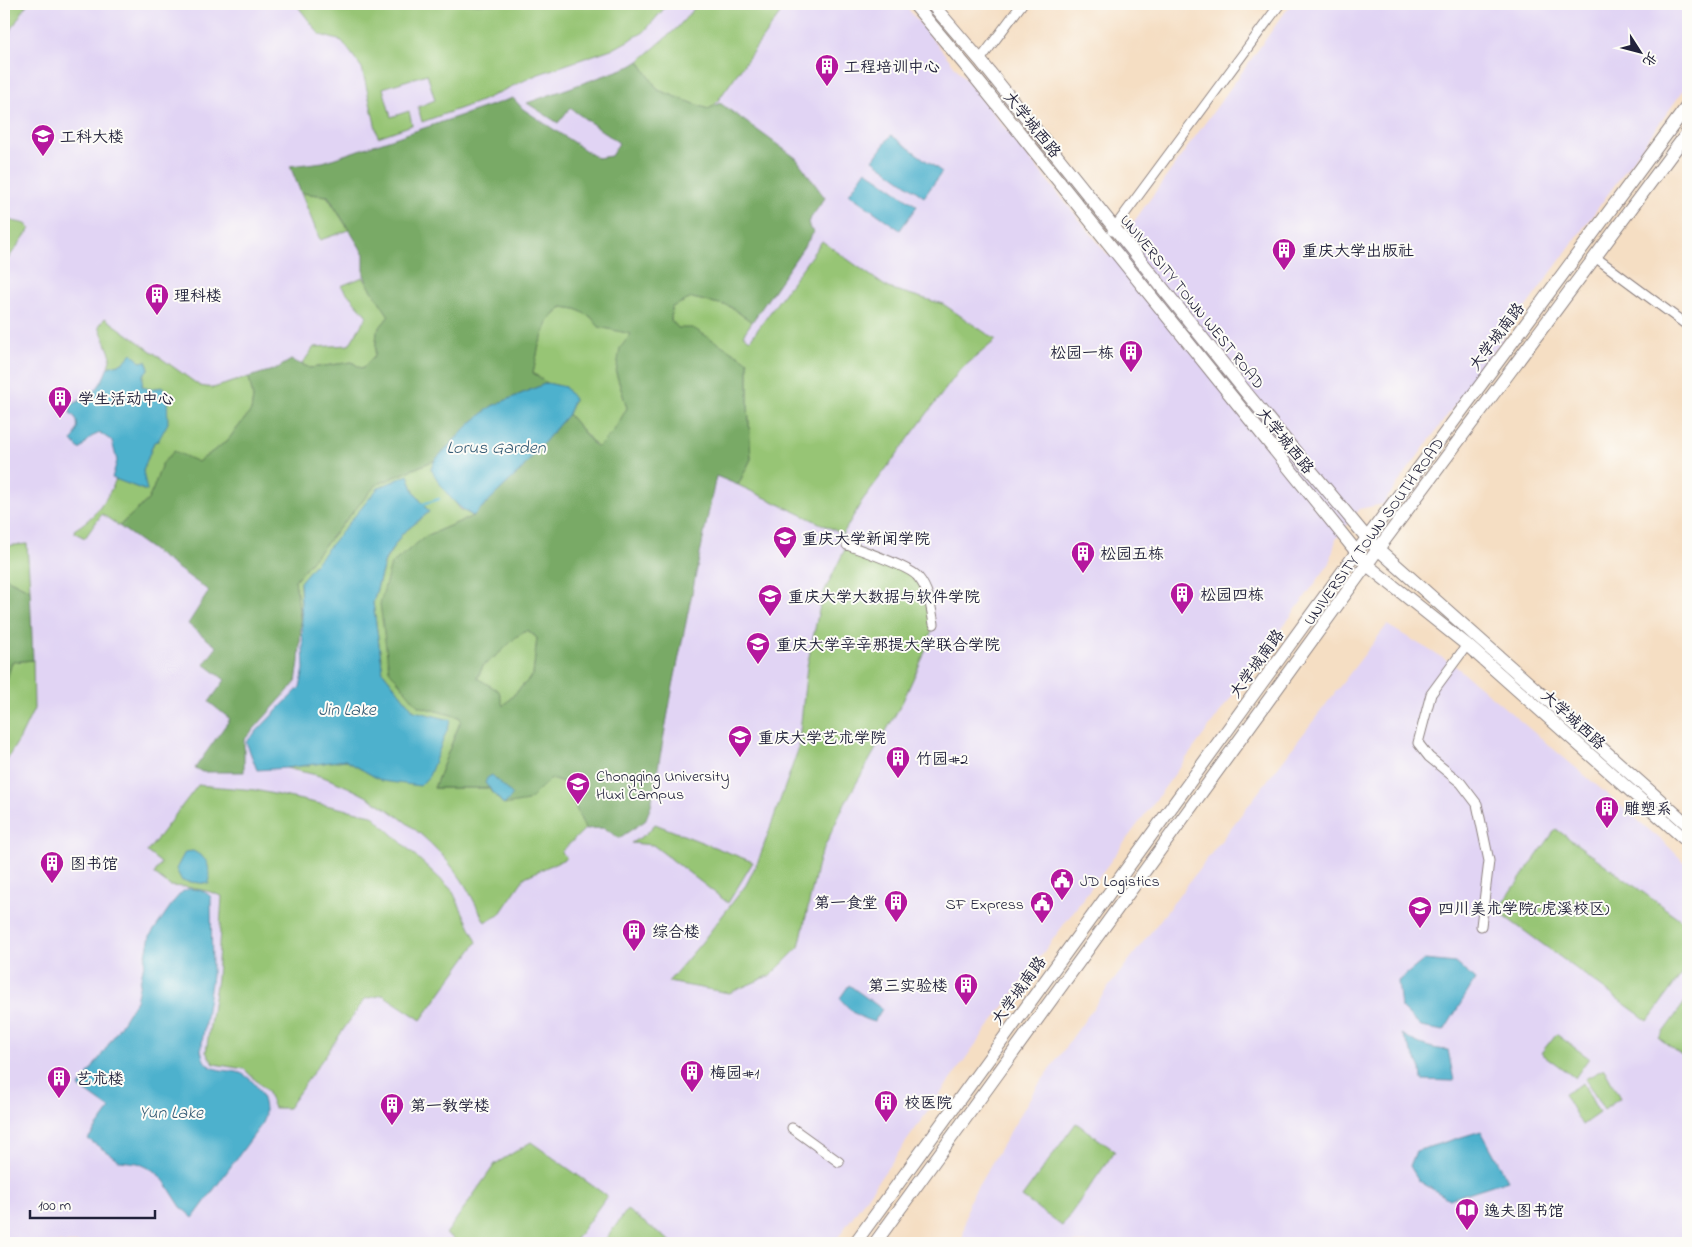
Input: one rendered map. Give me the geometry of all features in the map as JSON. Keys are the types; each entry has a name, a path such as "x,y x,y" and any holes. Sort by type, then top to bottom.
{"main road":[{"name":"大学城西路","path":"914,4 970,71 1367,566 1467,645 1688,842"},
{"name":"UNIVERSITY TOWN WEST ROAD","path":"932,4 980,60 1249,396 1367,538 1688,825"},
{"name":"大学城南路","path":"855,1243 1356,553 1688,105"},
{"name":"UNIVERSITY TOWN SOUTH ROAD","path":"875,1243 1378,549 1688,132"}],"street":[{"path":"980,60 1022,4"},
{"path":"1105,240 1280,4"},
{"path":"1595,257 1688,326"},
{"path":"847,545 917,575 929,596 934,624"},
{"path":"1467,645 1431,694 1418,743 1429,757 1461,782 1476,804 1489,861 1481,926"},
{"path":"792,1128 839,1162"}],"shaded area":[{"name":"Chongqing University Huxi Campus","path":"4,4 904,4 1109,256 1291,4 1688,4 1688,84 1383,504 1359,509 1336,539 1330,563 973,1048 834,1243 4,1243"},
{"name":"四川美术学院(虎溪校区)","path":"1387,625 1453,664 1666,844 1688,866 1688,1243 962,1243 968,1203 1033,1093 1104,993"}],"green space":[{"path":"4,4 27,4 8,35 4,47"},
{"path":"296,4 668,4 644,32 617,47 536,75 481,101 422,122 418,107 435,100 427,74 383,88 391,117 409,111 412,125 378,137 362,68 342,41 320,35"},
{"path":"698,4 787,4 714,106 708,109 658,90 639,61 677,28"},
{"path":"639,61 658,90 708,109 720,103 796,158 825,198 808,222 810,229 814,232 752,322 729,306 692,298 672,307 671,320 678,328 693,328 748,361 751,459 738,485 716,476 673,686 651,806 645,821 619,838 604,828 585,829 565,782 550,779 528,801 504,805 488,788 434,788 461,720 459,717 418,706 389,670 380,604 391,564 426,536 473,516 521,470 568,414 597,448 613,432 627,408 616,373 620,348 631,334 599,327 591,317 576,309 562,307 549,320 539,345 533,373 547,383 492,406 471,423 435,460 376,485 295,580 301,625 296,682 244,740 244,772 202,772 195,768 230,719 209,702 225,680 204,664 217,647 188,624 209,591 119,526 148,500 162,464 174,451 198,462 227,441 251,411 253,398 249,377 276,369 291,360 310,368 352,362 362,369 375,355 377,331 389,316 364,275 364,254 328,196 301,193 290,166 323,162 513,98 523,109 597,158 611,156 619,143 570,108 558,123 527,103 631,66","holes":["528,630 537,638 533,675 503,706 499,691 477,678 483,666 516,637"]},
{"path":"301,193 327,196 349,230 320,240"},
{"path":"4,219 26,224 30,229 4,264"},
{"path":"822,241 888,288 943,304 996,340 959,371 862,501 843,534 738,485 751,459 748,362 678,328 671,320 672,306 692,298 729,306 752,322 743,335 750,340"},
{"path":"363,277 389,316 377,331 375,355 362,369 352,362 310,368 302,364 314,347 349,345 367,316 341,286"},
{"path":"563,307 576,309 591,317 600,327 632,334 616,373 627,408 614,432 598,448 568,414 574,400 565,387 547,383 533,374 539,345 549,320"},
{"path":"105,318 200,386 213,388 249,377 253,398 251,411 227,441 198,462 162,464 148,500 119,526 102,514 85,538 75,533 74,530 88,520 99,508 116,479 146,491 143,471 154,442 148,389 142,386 143,375 140,362 123,363 108,367 111,356 99,326"},
{"path":"435,460 431,469 460,509 473,516 426,536 418,706 459,717 461,720 434,788 488,788 528,801 550,779 565,782 585,829 561,852 567,858 525,877 499,915 485,922 456,872 444,857 416,830 383,806 349,787 320,776 286,768 345,760 382,781 414,711 383,672 373,603 385,561 402,534 429,512 414,492 408,475 300,582 301,625 295,580 376,485"},
{"path":"27,544 30,590 4,577 4,546"},
{"path":"847,545 917,575 934,624 923,657 902,703 844,805 819,859 799,947 771,975 729,993 668,982 746,885 759,859 798,750 807,666 822,596"},
{"path":"4,577 30,590 33,660 12,662 4,689"},
{"path":"527,630 537,638 533,675 503,706 477,679 483,666 516,637"},
{"path":"33,660 34,709 20,738 4,764 4,689 12,662"},
{"path":"198,785 255,790 372,815 452,890 477,942 421,1020 383,995 365,999 288,1108 274,1108 267,1091 244,1069 214,1064 206,1052 217,978 222,896 207,891 170,886 154,874 161,863 147,852"},
{"path":"655,824 753,862 728,903 653,845 631,843 646,834"},
{"path":"1556,829 1688,925 1688,965 1648,1021 1497,911"},
{"path":"1688,998 1688,1060 1659,1038"},
{"path":"1556,1034 1589,1058 1575,1078 1541,1053"},
{"path":"1604,1069 1620,1098 1604,1110 1585,1079"},
{"path":"1583,1083 1599,1113 1582,1125 1564,1094"},
{"path":"1076,1123 1115,1151 1062,1226 1022,1197"},
{"path":"531,1142 607,1196 573,1243 460,1243 446,1234 495,1164"},
{"path":"627,1210 673,1243 603,1243"}],"water":[{"path":"891,135 942,172 924,197 873,160"},
{"path":"866,170 917,206 900,230 849,194"},
{"path":"132,353 140,362 146,361 149,368 143,375 142,386 148,389 163,387 167,396 168,423 158,441 154,442 143,471 147,491 112,478 117,461 112,441 100,433 91,437 80,450 72,441 76,433 77,422 70,413 71,405 95,390 102,381 108,367 123,363"},
{"name":"Lorus Garden","path":"547,383 565,387 574,399 568,414 521,470 473,516 466,512 449,496 439,483 431,469 435,460 471,423 492,406"},
{"name":"Jin Lake","path":"408,475 414,492 429,512 402,534 385,560 373,603 383,672 414,711 451,720 429,776 420,786 382,781 345,760 257,770 246,742 300,687 304,669 300,582 378,488"},
{"path":"492,775 513,795 504,805 485,783 487,778"},
{"path":"193,851 206,860 209,884 182,881 176,869 185,852"},
{"name":"Yun Lake","path":"188,889 201,890 211,897 212,976 201,1050 203,1057 207,1064 213,1068 237,1072 249,1078 259,1090 265,1111 259,1128 193,1218 181,1207 165,1182 155,1171 138,1163 120,1161 88,1139 110,1109 79,1087 136,1001 150,936 174,901 182,892"},
{"path":"1424,960 1456,963 1475,980 1444,1031 1421,1027 1401,1008 1398,981"},
{"path":"849,985 882,1009 874,1022 854,1013 840,998"},
{"path":"1402,1034 1424,1045 1448,1050 1454,1081 1422,1080 1421,1069"},
{"path":"1481,1131 1508,1180 1449,1199 1419,1181 1410,1166 1416,1151"}],"waterway":[{"path":"423,504 439,499"}],"place":[{"name":"工程培训中心","path":"827,87"},
{"name":"工科大楼","path":"43,157"},
{"name":"重庆大学出版社","path":"1284,271"},
{"name":"理科楼","path":"157,316"},
{"name":"松园一栋","path":"1131,373"},
{"name":"学生活动中心","path":"60,419"},
{"name":"重庆大学新闻学院","path":"785,559"},
{"name":"松园五栋","path":"1083,574"},
{"name":"松园四栋","path":"1182,615"},
{"name":"重庆大学大数据与软件学院","path":"770,617"},
{"name":"重庆大学辛辛那提大学联合学院","path":"758,665"},
{"name":"重庆大学艺术学院","path":"740,758"},
{"name":"竹园#2","path":"898,779"},
{"name":"Chongqing University Huxi Campus","path":"578,805"},
{"name":"雕塑系","path":"1607,829"},
{"name":"图书馆","path":"52,884"},
{"name":"JD Logistics","path":"1062,901"},
{"name":"第一食堂","path":"896,923"},
{"name":"SF Express","path":"1042,924"},
{"name":"四川美术学院(虎溪校区)","path":"1420,929"},
{"name":"综合楼","path":"634,952"},
{"name":"第三实验楼","path":"966,1006"},
{"name":"梅园#1","path":"692,1093"},
{"name":"艺术楼","path":"59,1099"},
{"name":"校医院","path":"886,1123"},
{"name":"第一教学楼","path":"392,1126"},
{"name":"逸夫图书馆","path":"1467,1231"}]}
